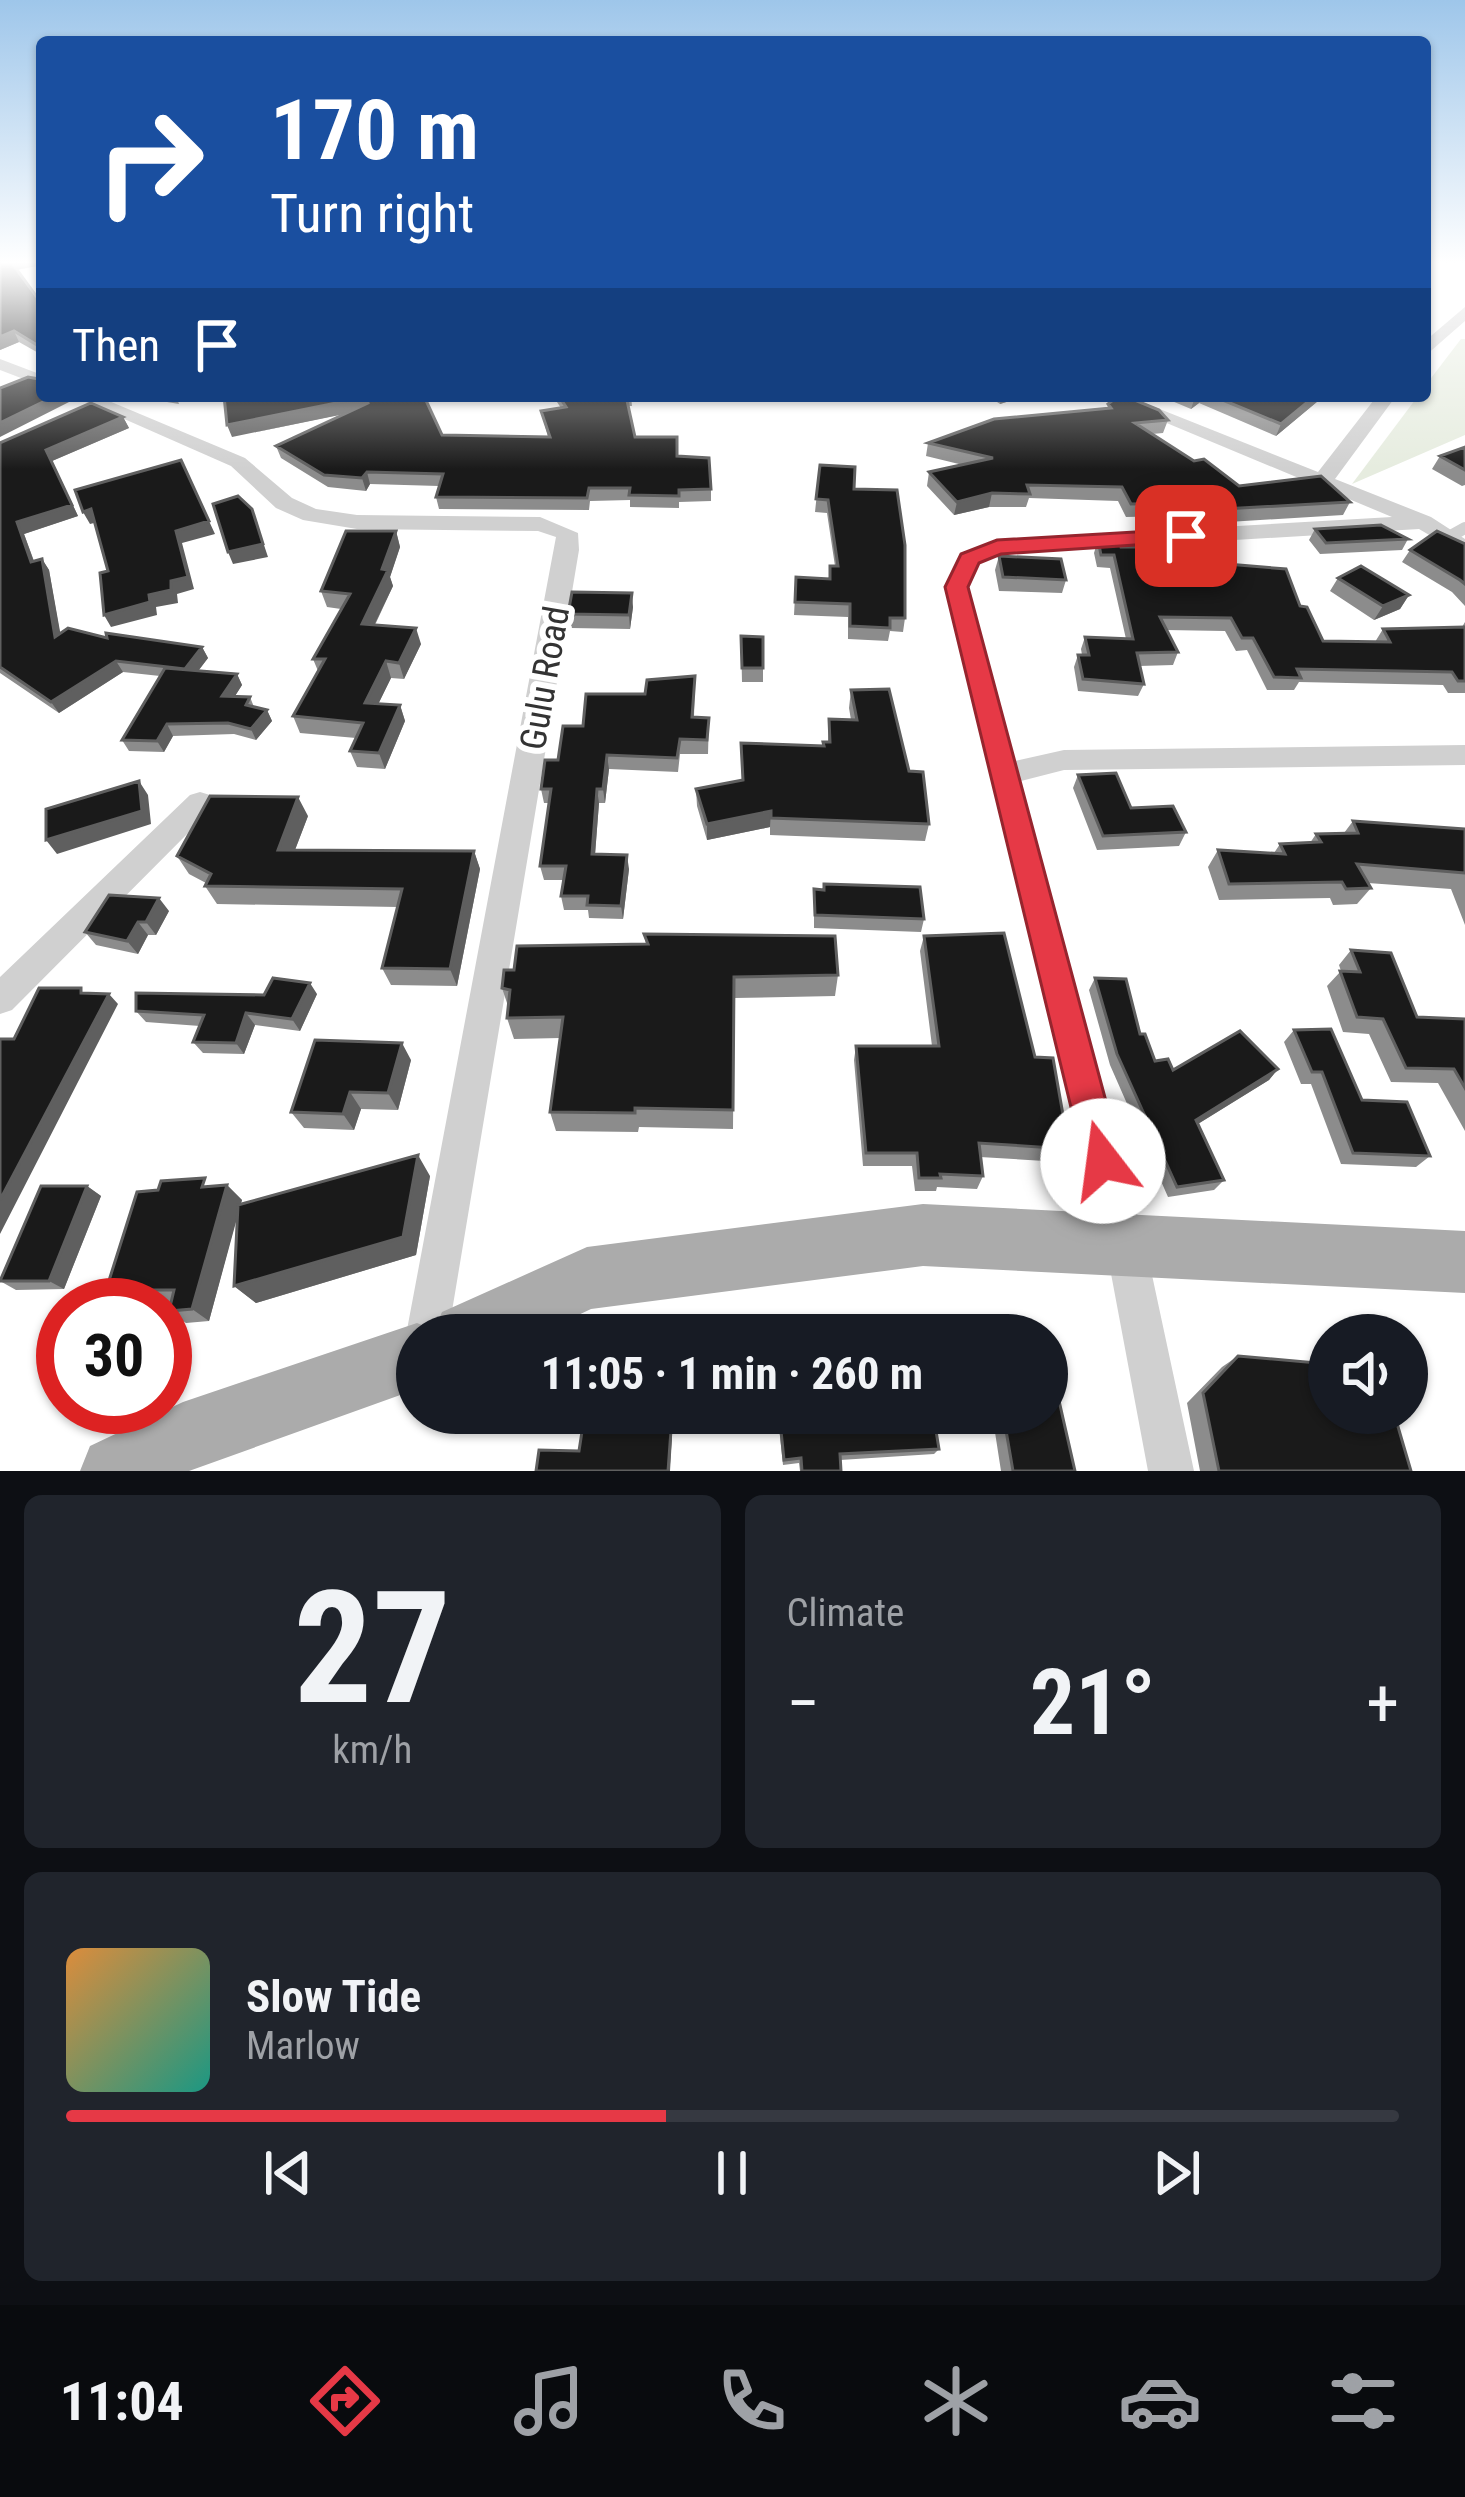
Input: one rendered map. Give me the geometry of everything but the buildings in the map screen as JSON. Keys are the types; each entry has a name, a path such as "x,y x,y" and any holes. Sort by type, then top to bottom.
{"main road":[{"path":"510,1314 587,1278 923,1235 1465,1262"},
{"path":"115,1471 183,1437 396,1363"}],"street":[{"path":"0,364 36,379"},
{"path":"1125,402 1459,539"},
{"path":"1321,483 1382,402"},
{"name":"Gulu Road","path":"85,403 238,462 284,503 311,515 357,522 540,524 567,533 568,550 431,1314"},
{"path":"1171,1471 1126,1247 957,587 969,559 997,547 1423,522"},
{"path":"1002,775 1064,760 1465,755"},
{"path":"0,999 200,803"}],"shaded area":[{"path":"1465,339 1465,435 1352,484 1414,402 1431,402 1431,378"}],"route":[{"path":"1103,1161 957,587 969,559 997,547 1186,536"}]}
